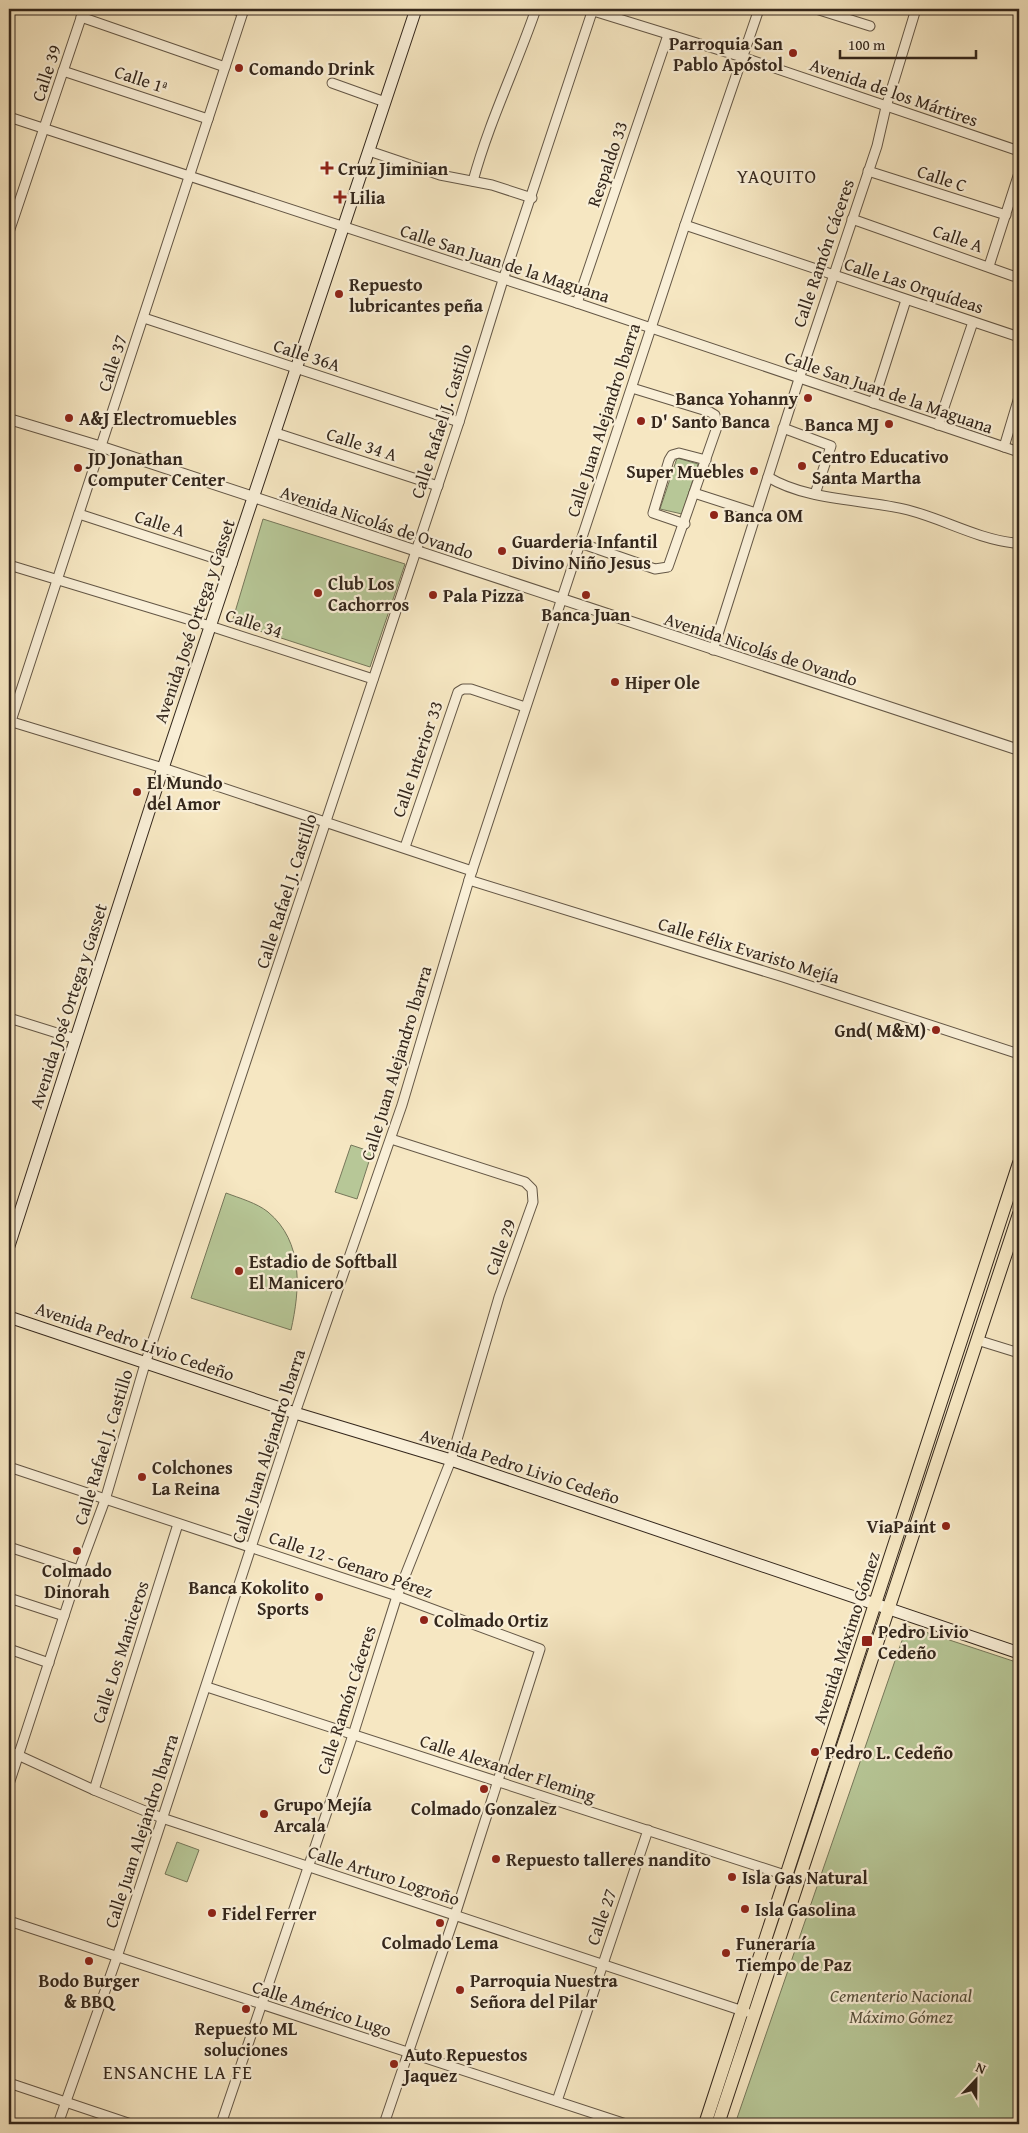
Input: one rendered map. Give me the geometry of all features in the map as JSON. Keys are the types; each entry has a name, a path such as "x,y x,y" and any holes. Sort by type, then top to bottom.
{"main road":[{"name":"Avenida José Ortega y Gasset","path":"9,1246 163,768 416,9"},
{"name":"Avenida Máximo Gómez","path":"718,2124 749,2013 881,1607 1019,1163"},
{"name":"Avenida Máximo Gómez","path":"881,1607 933,1476 1019,1214"},
{"name":"Avenida Pedro Livio Cedeño","path":"9,1317 295,1413 451,1460 1019,1653"},
{"name":"Avenida Máximo Gómez","path":"705,2124 749,2013"}],"street":[{"path":"233,9 243,10"},
{"path":"473,181 487,133 518,62 536,9"},
{"name":"Avenida de los Mártires","path":"591,9 742,57 1019,151"},
{"name":"Calle Rafael J. Castillo","path":"9,1784 79,1570 105,1500 145,1364 414,551 459,422 591,9"},
{"name":"Calle Juan Alejandro lbarra","path":"58,2124 117,1957 207,1687 295,1413 391,1139 469,880 525,707 685,225 759,9"},
{"path":"819,9 870,26"},
{"name":"Calle Ramón Cáceres","path":"713,650 832,275 868,171 916,9"},
{"name":"Calle 37","path":"9,723 102,447 243,10"},
{"path":"82,13 225,67"},
{"name":"Calle 39","path":"9,232 82,13"},
{"name":"Respaldo 33","path":"577,303 668,35"},
{"name":"Calle 1ª","path":"63,71 208,119"},
{"path":"332,83 385,102"},
{"name":"Calle San Juan de la Maguana","path":"9,117 577,303 1019,452"},
{"path":"369,151 440,175 473,181 532,198"},
{"name":"Calle C","path":"868,171 1006,215"},
{"name":"Calle A","path":"852,219 989,266 1019,173"},
{"name":"Calle Las Orquídeas","path":"685,225 1019,337"},
{"path":"989,266 1013,276"},
{"path":"873,403 906,300"},
{"name":"Calle 36A","path":"144,318 459,422"},
{"path":"938,425 972,322"},
{"path":"580,542 661,569 668,567 706,460 717,427 715,416 632,388"},
{"path":"1004,447 1019,398"},
{"name":"Avenida Nicolás de Ovando","path":"9,420 102,447 254,499 1019,750"},
{"path":"783,428 831,446 815,494"},
{"name":"Calle 34 A","path":"276,433 438,486"},
{"path":"684,524 653,513 669,460 672,454 678,453 706,460"},
{"path":"768,477 815,494 908,510 980,537 1014,543"},
{"path":"694,493 756,513"},
{"name":"Calle A","path":"79,514 232,564"},
{"name":"Calle 34","path":"9,565 210,626 373,679"},
{"name":"Calle Interior 33","path":"405,847 458,692 463,688 525,707"},
{"path":"9,723 163,768 405,847 472,871"},
{"name":"Calle Félix Evaristo Mejía","path":"469,880 783,977 1019,1054"},
{"path":"9,1018 76,1039"},
{"name":"Calle 29","path":"391,1139 524,1182 532,1189 533,1202 499,1297 451,1460"},
{"path":"977,1340 1019,1353"},
{"name":"Calle Ramón Cáceres","path":"221,2124 353,1735 397,1596 451,1460"},
{"name":"Calle 12 - Genaro Pérez","path":"9,1467 397,1596 540,1649 498,1781"},
{"name":"Calle Los Maniceros","path":"94,1790 178,1524"},
{"path":"9,1547 79,1570"},
{"path":"9,1598 64,1616"},
{"path":"9,1649 49,1663"},
{"name":"Calle Alexander Fleming","path":"207,1687 793,1878"},
{"name":"Calle Arturo Logroño","path":"9,1752 162,1818 749,2013"},
{"path":"384,2124 498,1781"},
{"name":"Calle 27","path":"557,2101 648,1830"},
{"name":"Calle Américo Lugo","path":"9,1921 626,2124"},
{"path":"9,2083 131,2124"}],"green space":[{"path":"677,458 698,464 682,514 660,509"},
{"name":"Club Los Cachorros","path":"263,519 405,564 370,667 232,622"},
{"path":"351,1145 372,1152 357,1199 335,1192"},
{"path":"226,1193 264,1209 280,1224 288,1237 296,1267 297,1283 291,1330 191,1298"},
{"name":"Cementerio Nacional Máximo Gómez","path":"907,1626 1019,1663 1019,2124 735,2124"},
{"path":"177,1842 199,1850 187,1882 165,1874"}],"place":[{"name":"Parroquia San Pablo Apóstol","path":"793,53"},
{"name":"Comando Drink","path":"239,68"},
{"name":"Cruz Jiminian","path":"327,168"},
{"name":"Lilia","path":"340,197"},
{"name":"Repuesto lubricantes peña","path":"339,294"},
{"name":"Banca Yohanny","path":"808,398"},
{"name":"A&J Electromuebles","path":"69,418"},
{"name":"D' Santo Banca","path":"641,421"},
{"name":"Banca MJ","path":"889,424"},
{"name":"Centro Educativo Santa Martha","path":"802,466"},
{"name":"JD Jonathan Computer Center","path":"78,468"},
{"name":"Super Muebles","path":"754,471"},
{"name":"Banca OM","path":"714,515"},
{"name":"Guarderia Infantil Divino Niño Jesus","path":"502,551"},
{"name":"Club Los Cachorros","path":"318,593"},
{"name":"Pala Pizza","path":"433,595"},
{"name":"Banca Juan","path":"586,595"},
{"name":"Hiper Ole","path":"615,682"},
{"name":"El Mundo del Amor","path":"137,792"},
{"name":"Gnd( M&M)","path":"936,1030"},
{"name":"Estadio de Softball El Manicero","path":"239,1271"},
{"name":"Colchones La Reina","path":"142,1477"},
{"name":"ViaPaint","path":"946,1526"},
{"name":"Colmado Dinorah","path":"77,1551"},
{"name":"Banca Kokolito Sports","path":"319,1597"},
{"name":"Colmado Ortiz","path":"424,1620"},
{"name":"Pedro Livio Cedeño","path":"867,1641"},
{"name":"Pedro L. Cedeño","path":"815,1752"},
{"name":"Colmado Gonzalez","path":"484,1789"},
{"name":"Grupo Mejía Arcala","path":"264,1814"},
{"name":"Repuesto talleres nandito","path":"496,1859"},
{"name":"Isla Gas Natural","path":"732,1877"},
{"name":"Isla Gasolina","path":"745,1909"},
{"name":"Fidel Ferrer","path":"212,1913"},
{"name":"Colmado Lema","path":"440,1923"},
{"name":"Funeraría Tiempo de Paz","path":"726,1953"},
{"name":"Bodo Burger & BBQ","path":"89,1961"},
{"name":"Parroquia Nuestra Señora del Pilar","path":"460,1990"},
{"name":"Repuesto ML soluciones","path":"246,2009"},
{"name":"Auto Repuestos Jaquez","path":"394,2064"}],"district":[{"name":"YAQUITO","path":"777,176"},
{"name":"ENSANCHE LA FE","path":"178,2072"}]}
